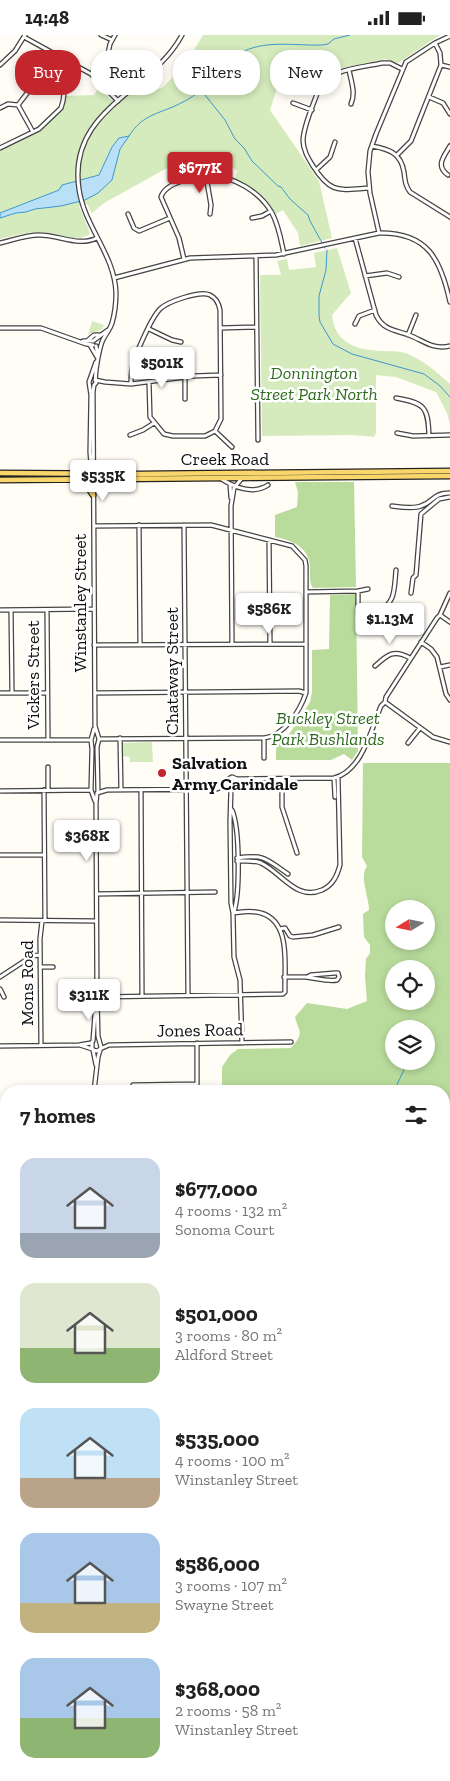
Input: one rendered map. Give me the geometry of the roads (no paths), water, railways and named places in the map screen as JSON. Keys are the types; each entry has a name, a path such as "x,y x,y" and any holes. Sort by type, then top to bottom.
{"main road":[{"path":"79,474 92,465 102,474"},
{"name":"Creek Road","path":"0,480 83,479 102,474 450,471"},
{"name":"Creek Road","path":"0,473 220,478 450,476"},
{"path":"83,479 93,495"}],"street":[{"path":"101,35 112,40"},
{"path":"110,50 115,35"},
{"path":"0,328 41,328 90,343 100,339 108,330 114,315 114,278 83,205 78,181 79,161 86,139 97,122 170,53 182,35"},
{"path":"0,65 15,51 25,36 50,50"},
{"path":"379,233 368,172 372,146 402,69 410,59 450,36"},
{"path":"397,155 411,141 441,65 440,53 435,43"},
{"path":"370,188 338,189 327,184 307,156 303,142 304,134 321,85 330,76 382,63 390,63 402,69"},
{"path":"441,65 450,67"},
{"path":"349,70 353,91 351,104"},
{"path":"18,105 26,95"},
{"path":"0,148 46,124 60,108 65,95"},
{"path":"112,95 118,101"},
{"path":"429,97 443,103 450,115"},
{"path":"293,103 312,110"},
{"path":"0,108 8,104 18,105"},
{"path":"18,105 33,132"},
{"path":"316,170 330,157 336,142"},
{"path":"372,146 389,149 397,155 402,163 406,187 410,192 450,217"},
{"path":"448,175 444,172 441,160 450,146"},
{"path":"206,176 211,205 210,214"},
{"path":"184,259 179,238 161,197 166,189 183,181 206,176 221,177 241,185 261,199 271,211 278,228 284,254"},
{"path":"252,218 262,216 271,211"},
{"path":"128,214 134,228 139,231 170,217"},
{"path":"114,278 196,257 284,254 379,233 394,233 404,235 428,249 440,265 450,302"},
{"path":"0,243 36,235 76,242 90,241 97,237"},
{"path":"355,238 375,310 382,325 430,346 439,348 450,346"},
{"path":"256,256 258,440"},
{"path":"365,276 387,273 399,277"},
{"path":"131,384 132,367 156,313 169,303 205,293 211,295 219,304 220,328 221,419 215,431 205,436 170,436 161,431 150,417 148,411 149,382"},
{"path":"355,324 359,316 375,310"},
{"path":"408,335 416,315"},
{"path":"220,328 256,327"},
{"path":"148,329 180,342"},
{"path":"90,343 94,335 100,339"},
{"path":"90,343 100,339"},
{"name":"Winstanley Street","path":"93,382 100,339"},
{"path":"90,343 97,357"},
{"name":"Winstanley Street","path":"90,343 97,357 93,382 92,465 95,726 91,740 92,790 96,803"},
{"path":"93,382 131,384 185,377 221,375"},
{"path":"185,377 185,399"},
{"path":"396,397 415,401 423,407 428,417 429,435"},
{"path":"130,435 154,423"},
{"path":"215,431 232,447"},
{"path":"397,433 413,436 450,435"},
{"name":"Creek Road","path":"220,478 235,486 256,490 268,485"},
{"path":"231,498 235,486 242,478"},
{"path":"230,484 232,644"},
{"path":"392,506 419,507 443,495 450,495"},
{"path":"411,593 413,579 416,575 421,514 443,495"},
{"path":"139,525 140,645"},
{"name":"Chataway Street","path":"184,525 188,996"},
{"path":"91,740 94,736 99,739 270,737 283,729 298,710 306,693 305,560 295,548 207,525 94,526"},
{"path":"269,540 270,644"},
{"path":"358,591 358,613 360,617 365,618 385,609 390,602 396,570"},
{"path":"306,592 358,591 368,589"},
{"path":"92,790 94,785 107,790 217,789 236,780 336,777 352,768 358,759 381,706 420,642 440,615 450,593"},
{"path":"11,609 12,693"},
{"path":"0,610 94,609"},
{"name":"Vickers Street","path":"47,610 48,740"},
{"path":"440,615 450,622"},
{"path":"420,642 434,652 440,667 446,694 450,700"},
{"path":"94,645 306,644"},
{"path":"376,666 385,657 394,653 402,653 410,658"},
{"path":"440,667 450,665"},
{"path":"0,693 47,693"},
{"path":"95,693 306,693"},
{"path":"385,701 433,737 450,742"},
{"name":"Winstanley Street","path":"95,726 99,739 98,793 96,803 96,921 100,1049 95,1085"},
{"path":"408,743 420,728"},
{"path":"120,738 121,790"},
{"path":"264,738 264,758"},
{"path":"0,740 91,740 95,744 99,739"},
{"path":"46,790 48,767"},
{"path":"210,789 232,777 236,780"},
{"path":"335,797 336,777"},
{"path":"237,860 262,864 292,887 304,892 318,891 332,884 340,865 336,777"},
{"path":"282,779 282,807 296,853"},
{"path":"236,780 231,789 231,884 234,913 234,957 240,980 242,1043"},
{"path":"225,785 231,789"},
{"name":"Mons Road","path":"41,1045 40,955 44,921 46,790"},
{"path":"0,791 92,790 98,793 107,790"},
{"path":"140,790 142,997"},
{"path":"231,808 237,825 238,897 234,913"},
{"path":"0,855 44,855"},
{"path":"237,860 259,856 288,874"},
{"path":"97,894 215,892"},
{"path":"97,997 282,995 285,992 284,940 280,929 266,915 260,912 234,913"},
{"path":"0,920 96,921"},
{"path":"280,929 285,927 290,936 293,937 313,935 339,927"},
{"path":"0,977 32,956 40,955"},
{"path":"40,967 53,967"},
{"path":"284,977 307,977 334,981 339,977 338,973 307,977"},
{"path":"0,989 4,997"},
{"name":"Winstanley Street","path":"97,997 94,1006 92,1042 97,1070"},
{"path":"0,1046 79,1045 92,1042"},
{"name":"Jones Road","path":"92,1042 109,1045 291,1042"},
{"path":"133,1085 197,1084 197,1043"},
{"path":"79,1045 100,1049"},
{"name":"Jones Road","path":"100,1049 109,1045"}],"water":[{"path":"129,136 120,149 112,180 98,193 85,200 16,213 0,218 0,213 59,190 62,185 99,175 112,147 119,138"}],"waterway":[{"path":"129,136 134,128 146,118 193,96 201,89 219,65 234,59 238,54 248,49 279,44 322,45 328,44 334,39 350,35"},
{"path":"205,95 225,120 235,139 244,148 252,161 308,215 325,248"},
{"path":"327,250 326,270 319,296 319,316 320,322 333,344 352,354 424,374 439,385 450,397"},
{"path":"397,1085 404,1070"}],"place":[{"name":"Salvation Army Carindale","path":"162,773"}],"park label":[{"name":"Donnington Street Park North","path":"314,383"},
{"name":"Buckley Street Park Bushlands","path":"328,728"}]}
